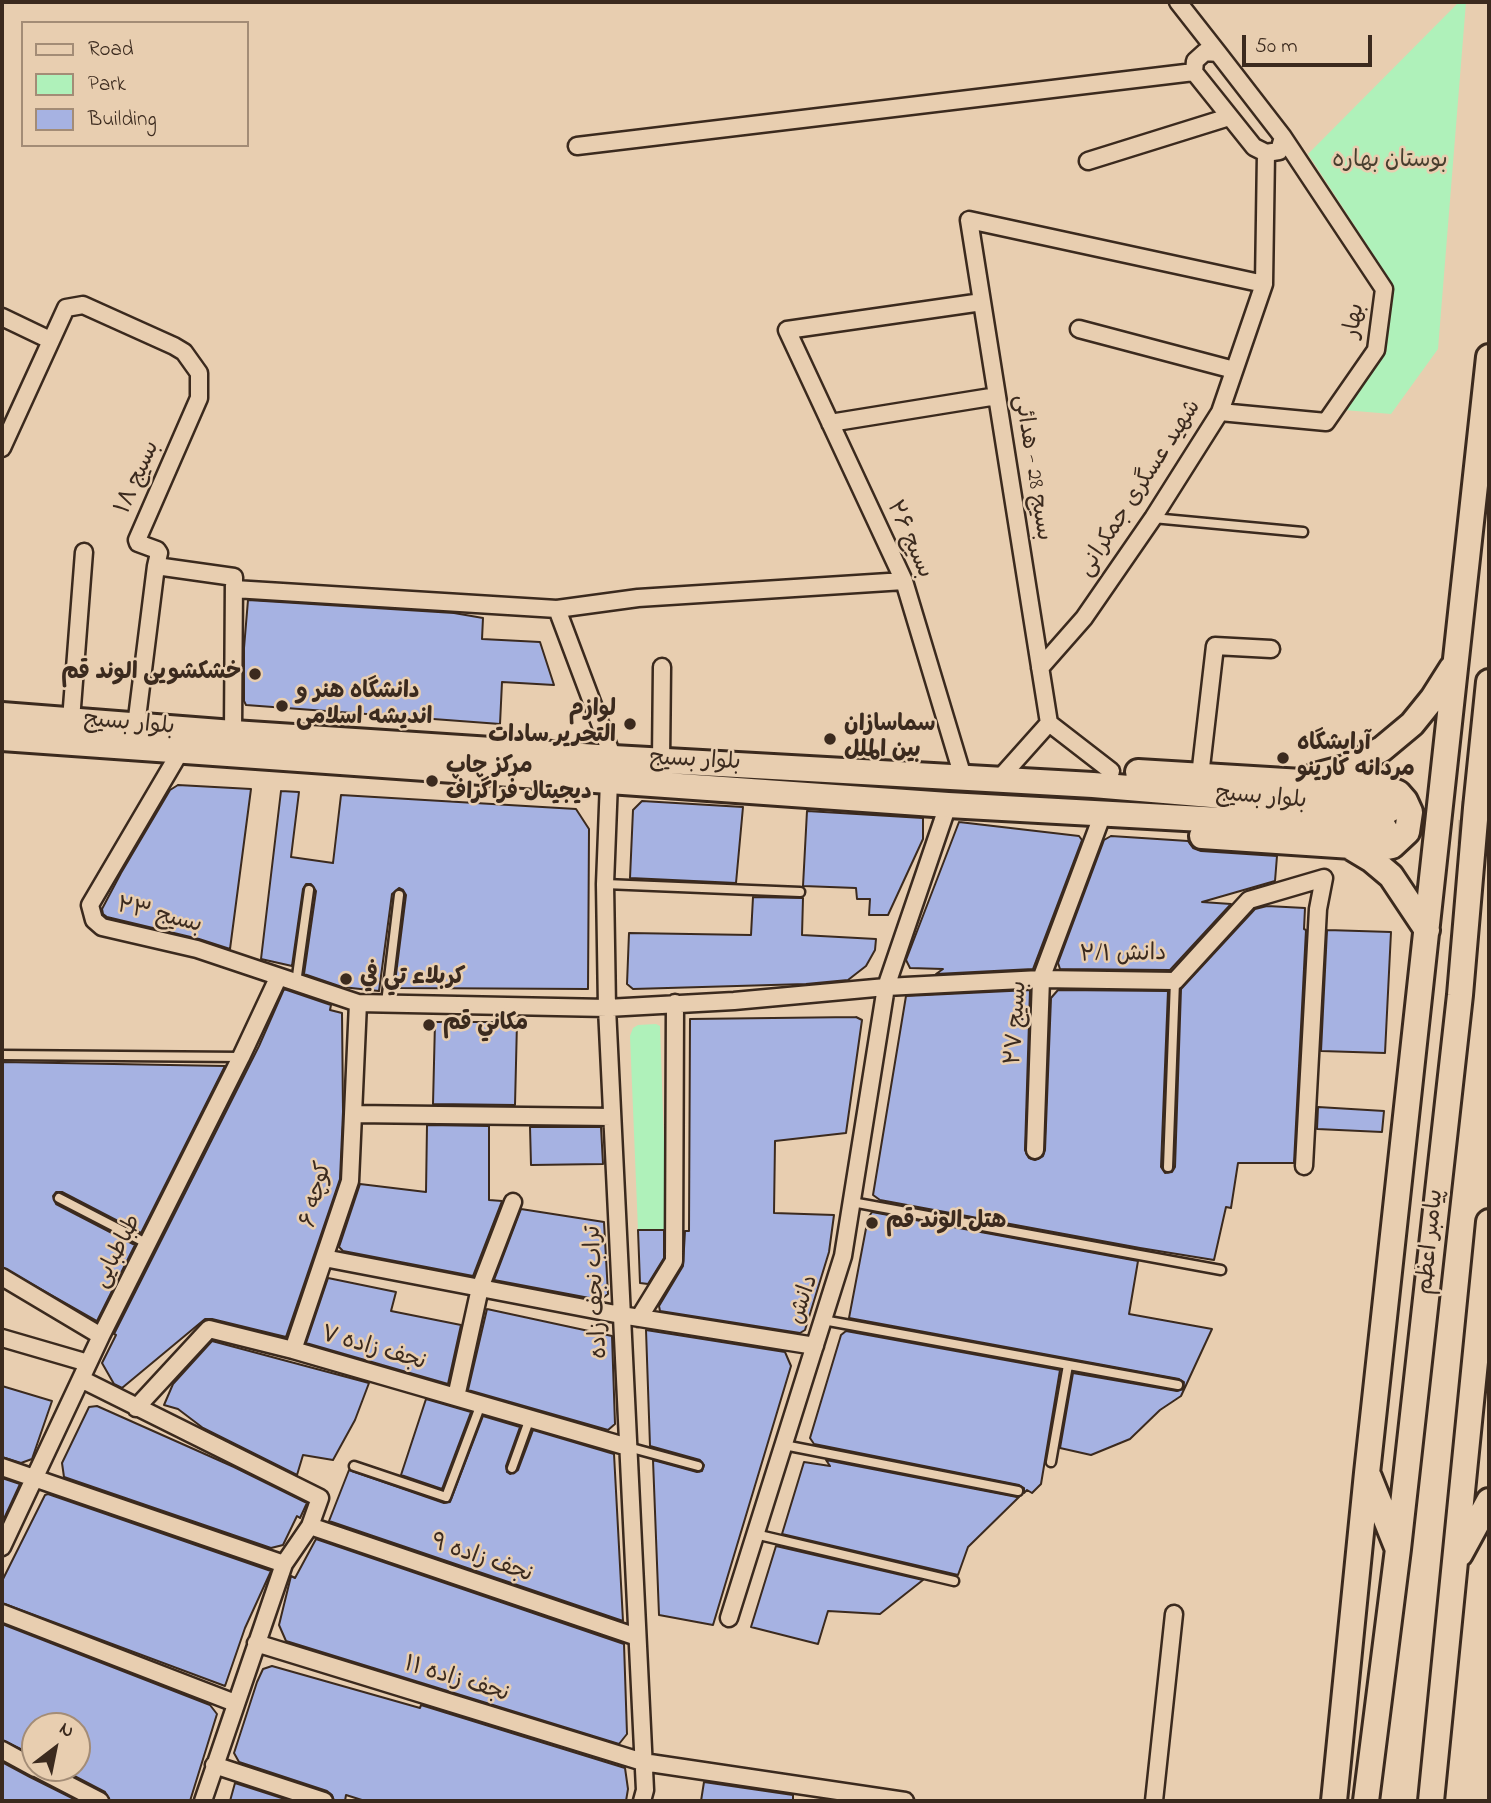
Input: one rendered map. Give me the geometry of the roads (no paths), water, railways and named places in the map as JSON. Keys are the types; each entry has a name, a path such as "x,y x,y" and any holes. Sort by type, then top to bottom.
{"main road":[{"path":"1334,1801 1367,1473 1489,357"},
{"path":"1295,782 1345,768 1382,749 1412,724 1433,698 1456,661"},
{"name":"پیامبر اعظم","path":"1366,1801 1398,1549 1460,995 1489,682"},
{"name":"بلوار بسیج","path":"2,715 233,733 611,769 1094,819 1387,820 1102,778 999,779 661,760 611,769 180,752 2,738"},
{"path":"1094,819 1190,835 1382,848 1392,846 1400,840 1410,823 1410,812 1405,801 1398,793 1384,787 1200,776 1102,778"},
{"path":"1348,846 1372,860 1391,876 1427,930"},
{"path":"1431,1801 1489,1222"},
{"path":"1367,1473 1398,1549"},
{"path":"1454,1564 1489,1501"}],"street":[{"path":"1178,2 1218,53 1283,137 1279,151 1266,153 1254,147 1194,72 1195,61 1205,52 1218,53"},
{"path":"576,146 1194,72"},
{"path":"1088,161 1229,117"},
{"name":"بهار","path":"1220,412 1325,422 1376,350 1384,289 1283,137"},
{"name":"شهید عسگری جمکرانی","path":"1040,668 1084,618 1153,518 1220,412 1264,284 1266,153"},
{"name":"بسیج 28 - هدائی","path":"1049,723 969,220 1264,284"},
{"name":"بسیج ۲۶","path":"963,777 904,581 787,330 982,302"},
{"name":"بسیج ۱۸","path":"50,340 66,308 83,305 174,346 184,352 199,373 199,398 137,540 138,543 159,551 156,566"},
{"path":"2,317 50,340 2,448"},
{"path":"1079,329 1234,370"},
{"path":"830,423 997,396"},
{"path":"71,720 84,552"},
{"path":"136,726 156,566 234,577 233,733"},
{"path":"234,589 557,609 638,598 904,581"},
{"path":"557,609 611,769"},
{"path":"1200,776 1215,646 1271,649"},
{"path":"661,760 662,667"},
{"path":"999,779 1049,723 1102,778"},
{"name":"بسیج ۲۳","path":"180,752 89,910 102,928 197,949 278,978"},
{"name":"تراب نجف زاده","path":"611,769 605,884 607,1008 645,1790 642,1801"},
{"name":"دانش","path":"729,1618 844,1256 886,988 948,804"},
{"name":"بسیج ۲۷","path":"1035,1150 1041,979 1094,819"},
{"name":"دانش ۲/۱","path":"278,978 358,1003 607,1008 1041,979 1175,981 1249,900 1324,878 1318,909 1304,1166"},
{"name":"طباطبایی","path":"2,1547 101,1336 278,978"},
{"name":"کوچه ۶","path":"293,1350 350,1181 358,1003"},
{"path":"639,1318 674,1261 675,1003"},
{"path":"353,1114 612,1117"},
{"path":"456,1397 480,1288 513,1202"},
{"path":"324,1258 621,1315 815,1346"},
{"path":"2,1277 101,1336"},
{"name":"نجف زاده ۷","path":"136,1408 209,1329 293,1350 628,1447"},
{"path":"2,1338 88,1363"},
{"path":"81,1379 320,1498 310,1526 284,1564 203,1801"},
{"path":"2,1467 284,1564"},
{"name":"نجف زاده ۹","path":"310,1526 637,1637"},
{"path":"2,1613 235,1703"},
{"path":"1154,1801 1174,1614"},
{"name":"نجف زاده ۱۱","path":"256,1643 643,1762 905,1801"},
{"path":"2,1750 21,1760"},
{"path":"214,1765 324,1801"},
{"path":"63,1782 100,1801"}],"lane":[{"path":"1153,518 1303,532"},
{"path":"605,884 800,892"},
{"path":"296,984 309,890"},
{"path":"386,1005 399,895"},
{"path":"1168,1167 1175,981"},
{"path":"2,1055 241,1057"},
{"path":"59,1198 148,1244"},
{"path":"851,1202 1221,1270"},
{"path":"823,1320 1178,1385"},
{"path":"1051,1462 1068,1365"},
{"path":"354,1466 446,1497 481,1404"},
{"path":"512,1468 530,1418"},
{"path":"783,1445 1018,1490"},
{"path":"628,1447 698,1466"},
{"path":"755,1534 954,1581"}],"tunnel":[{"path":"1389,810 1489,814"},
{"path":"1386,829 1489,833"}],"place":[{"name":"خشکشویی الوند قم","path":"255,674"},
{"name":"دانشگاه هنر و اندیشه اسلامی","path":"282,706"},
{"name":"لوازم التحریر سادات","path":"630,724"},
{"name":"سماسازان بین الملل","path":"830,739"},
{"name":"آرایشگاه مردانه کارینو","path":"1283,758"},
{"name":"مرکز چاپ دیجیتال فراگراف","path":"432,781"},
{"name":"كربلاء تي في","path":"346,979"},
{"name":"مكاني قم","path":"429,1025"},
{"name":"هتل الوند قم","path":"872,1223"}],"park label":[{"name":"بوستان بهاره","path":"1390,162"}]}
